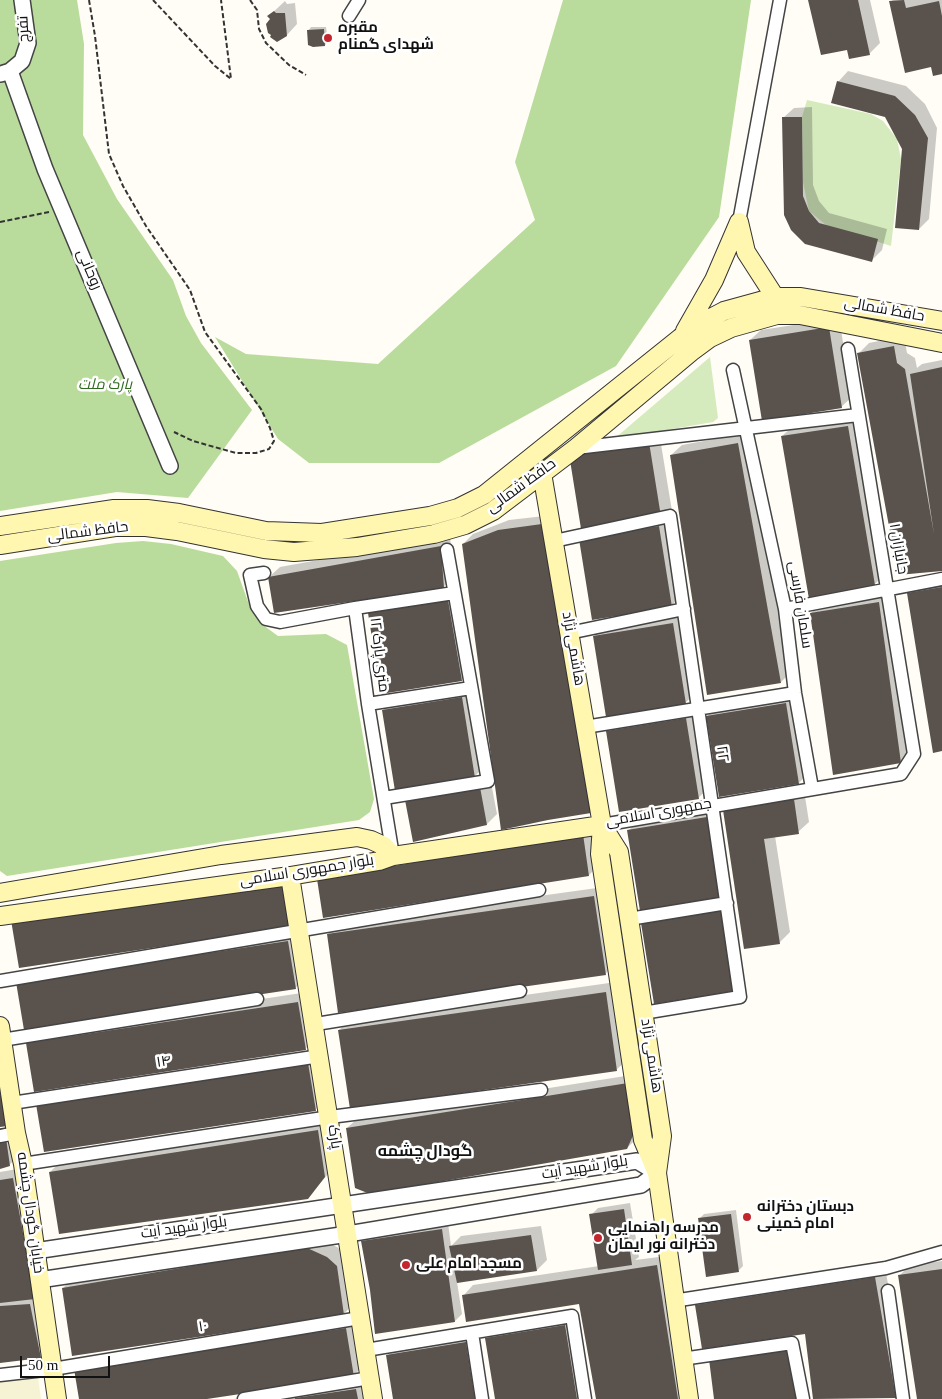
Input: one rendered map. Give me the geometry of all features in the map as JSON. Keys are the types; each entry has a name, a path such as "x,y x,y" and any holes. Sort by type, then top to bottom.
{"main road":[{"path":"739,222 746,252 775,297"},
{"path":"680,338 714,280 739,222"},
{"name":"حافظ شمالی","path":"2,524 114,509 147,509 179,513 266,531 294,534 354,529 430,516 458,508 484,495 680,338 701,323 724,311 775,297 801,297 942,321"},
{"name":"حافظ شمالی","path":"0,544 115,527 146,527 177,531 264,549 294,552 348,548 434,534 464,525 493,511 576,448 710,338 731,328 754,320 778,315 800,315 942,343"},
{"name":"هاشمی نژاد","path":"542,473 602,825 600,854 643,1140 657,1173"},
{"name":"هاشمی نژاد","path":"602,825 619,852 662,1136 657,1173 673,1301 689,1399"},
{"name":"جمهوری اسلامی","path":"393,856 602,825"},
{"name":"بلوار جمهوری اسلامی","path":"0,893 221,855 357,837 384,846 393,856 354,866 290,876 0,916"},
{"name":"پارک","path":"290,876 316,1024 373,1399"},
{"name":"خیابان گودال چشمه","path":"1,1033 4,1077 12,1103 8,1135 23,1164 57,1399"}],"street":[{"name":"تفرج","path":"5,73 22,61 28,44 22,0"},
{"path":"349,16 359,0"},
{"path":"739,222 780,0"},
{"name":"روحانی","path":"5,73 170,466"},
{"name":"جانبازان ۱","path":"848,349 914,754"},
{"name":"سلمان فارسی","path":"733,370 748,429 785,609 795,693 812,788"},
{"path":"576,448 858,415"},
{"name":"۲۲","path":"554,541 670,516 740,997 643,1013"},
{"path":"384,798 488,781 447,550"},
{"name":"۱۲ متری پارک","path":"264,572 250,576 257,606 266,619 280,622 355,608 368,704 393,856"},
{"path":"785,609 942,580"},
{"path":"355,608 454,593"},
{"path":"569,633 684,609"},
{"path":"368,704 471,688"},
{"path":"585,727 795,693"},
{"name":"جمهوری اسلامی","path":"602,825 712,804 901,774 914,754"},
{"path":"0,981 539,890"},
{"path":"629,919 727,903"},
{"path":"316,1024 520,991"},
{"path":"1,1033 258,999"},
{"name":"۱۴","path":"12,1103 320,1056"},
{"path":"23,1164 330,1117 541,1090"},
{"name":"بلوار شهید آیت","path":"35,1251 638,1161 657,1173 641,1186 348,1234 39,1280"},
{"path":"673,1301 886,1268 942,1252"},
{"path":"888,1292 903,1399"},
{"path":"366,1350 572,1316 585,1399"},
{"name":"۱۰","path":"0,1375 52,1369 360,1318"},
{"path":"472,1332 482,1399"},
{"path":"682,1359 792,1343 803,1399"},
{"path":"244,1399 370,1378"}],"path":[{"path":"88,0 96,36 109,154 123,186 146,226 190,290 205,332 261,409 274,441 269,449 256,453 236,453 193,441 174,432"},
{"path":"153,0 209,60 230,79 221,0"},
{"path":"250,0 257,10 260,29 266,43 289,65 306,75"},
{"path":"0,222 62,210"}],"shaded area":[{"path":"37,1370 41,1399 0,1399 0,1378"}],"green space":[{"name":"پارک ملت","path":"0,0 77,0 84,44 83,135 117,199 173,280 186,316 201,343 252,410 188,498 117,492 0,511"},
{"path":"563,0 751,0 719,217 616,366 439,463 309,463 278,439 215,337 246,354 378,364 535,220 515,162"},
{"path":"807,100 871,114 883,121 897,139 901,159 891,246 826,225 809,211 803,182 802,117"},
{"path":"710,357 718,418 713,422 614,439"},
{"path":"143,541 171,544 223,556 237,571 251,610 263,625 278,636 326,634 347,645 374,799 370,812 359,820 7,876 0,871 0,561 116,543"}],"building":[{"path":"808,0 858,0 870,55 849,59 847,50 821,55"},
{"path":"904,0 906,8 939,1 942,16 942,74 933,76 931,67 905,73 889,1"},
{"path":"274,11 276,13 285,13 287,36 277,42 270,37 271,35 268,33 266,24 270,19 267,16"},
{"path":"324,29 325,46 313,47 308,45 307,30"},
{"path":"837,81 895,96 915,115 928,138 919,230 895,228 902,149 885,117 831,103"},
{"path":"782,117 802,117 803,196 809,211 819,223 878,239 872,262 805,244 791,230 784,215"},
{"path":"829,327 842,408 762,421 749,340"},
{"path":"894,346 897,363 905,369 934,534 910,374 942,367 942,571 898,575 857,353"},
{"path":"848,426 875,585 809,599 781,436"},
{"path":"649,442 662,523 582,535 569,454"},
{"path":"738,443 781,683 707,695 670,455"},
{"path":"542,524 591,813 501,830 462,544 498,530"},
{"path":"659,526 672,607 592,620 579,539"},
{"path":"441,546 444,588 274,613 268,577"},
{"path":"942,587 942,751 933,753 907,593"},
{"path":"448,600 462,681 381,694 368,613"},
{"path":"879,602 901,763 833,775 810,613"},
{"path":"673,623 686,704 606,717 593,636"},
{"path":"462,697 475,778 395,791 382,710"},
{"path":"786,703 799,784 719,797 706,716"},
{"path":"686,718 699,799 619,812 606,731"},
{"path":"480,787 487,825 413,842 405,800"},
{"path":"794,799 799,834 764,839 780,944 744,949 723,810"},
{"path":"707,817 721,898 640,911 627,830"},
{"path":"583,834 589,876 323,918 317,879"},
{"path":"284,879 291,927 19,968 11,920"},
{"path":"594,896 606,975 338,1013 327,934"},
{"path":"721,910 734,991 654,1004 641,923"},
{"path":"288,941 296,989 24,1030 16,982"},
{"path":"606,992 617,1071 350,1109 338,1030"},
{"path":"298,1002 306,1050 34,1092 26,1043"},
{"path":"308,1063 316,1111 44,1152 36,1104"},
{"path":"628,1083 635,1131 627,1149 370,1194 355,1188 346,1128"},
{"path":"0,1092 8,1126 0,1127"},
{"path":"318,1130 325,1177 308,1199 59,1234 49,1172"},
{"path":"6,1138 10,1166 0,1169 0,1140"},
{"path":"13,1178 35,1299 0,1303 0,1180"},
{"path":"624,1209 632,1265 598,1270 589,1214"},
{"path":"731,1214 739,1272 706,1277 698,1218"},
{"name":"مسجد امام علی","path":"442,1229 455,1322 375,1334 370,1290 361,1241"},
{"path":"531,1235 537,1271 457,1283 449,1246"},
{"path":"305,1247 327,1257 337,1266 344,1315 72,1356 62,1288"},
{"path":"657,1265 678,1399 596,1399 579,1304 466,1322 462,1295"},
{"path":"942,1269 942,1399 917,1399 898,1275"},
{"path":"875,1277 896,1398 813,1399 805,1334 702,1349 695,1305"},
{"path":"30,1304 41,1358 0,1363 0,1306"},
{"path":"565,1325 577,1399 495,1399 485,1338"},
{"path":"346,1328 354,1377 207,1399 79,1399 74,1369"},
{"path":"466,1342 475,1399 393,1399 386,1355"},
{"path":"787,1348 797,1399 714,1399 709,1359"},
{"path":"356,1389 358,1399 295,1399 295,1398"}],"place":[{"name":"مقبره شهدای گمنام","path":"328,38"},
{"name":"دبستان دخترانه امام خمینی","path":"747,1217"},
{"name":"مدرسه راهنمایی دخترانه نور ایمان","path":"598,1238"},
{"name":"مسجد امام علی","path":"406,1265"}],"district":[{"name":"گودال چشمه","path":"425,1153"}]}
